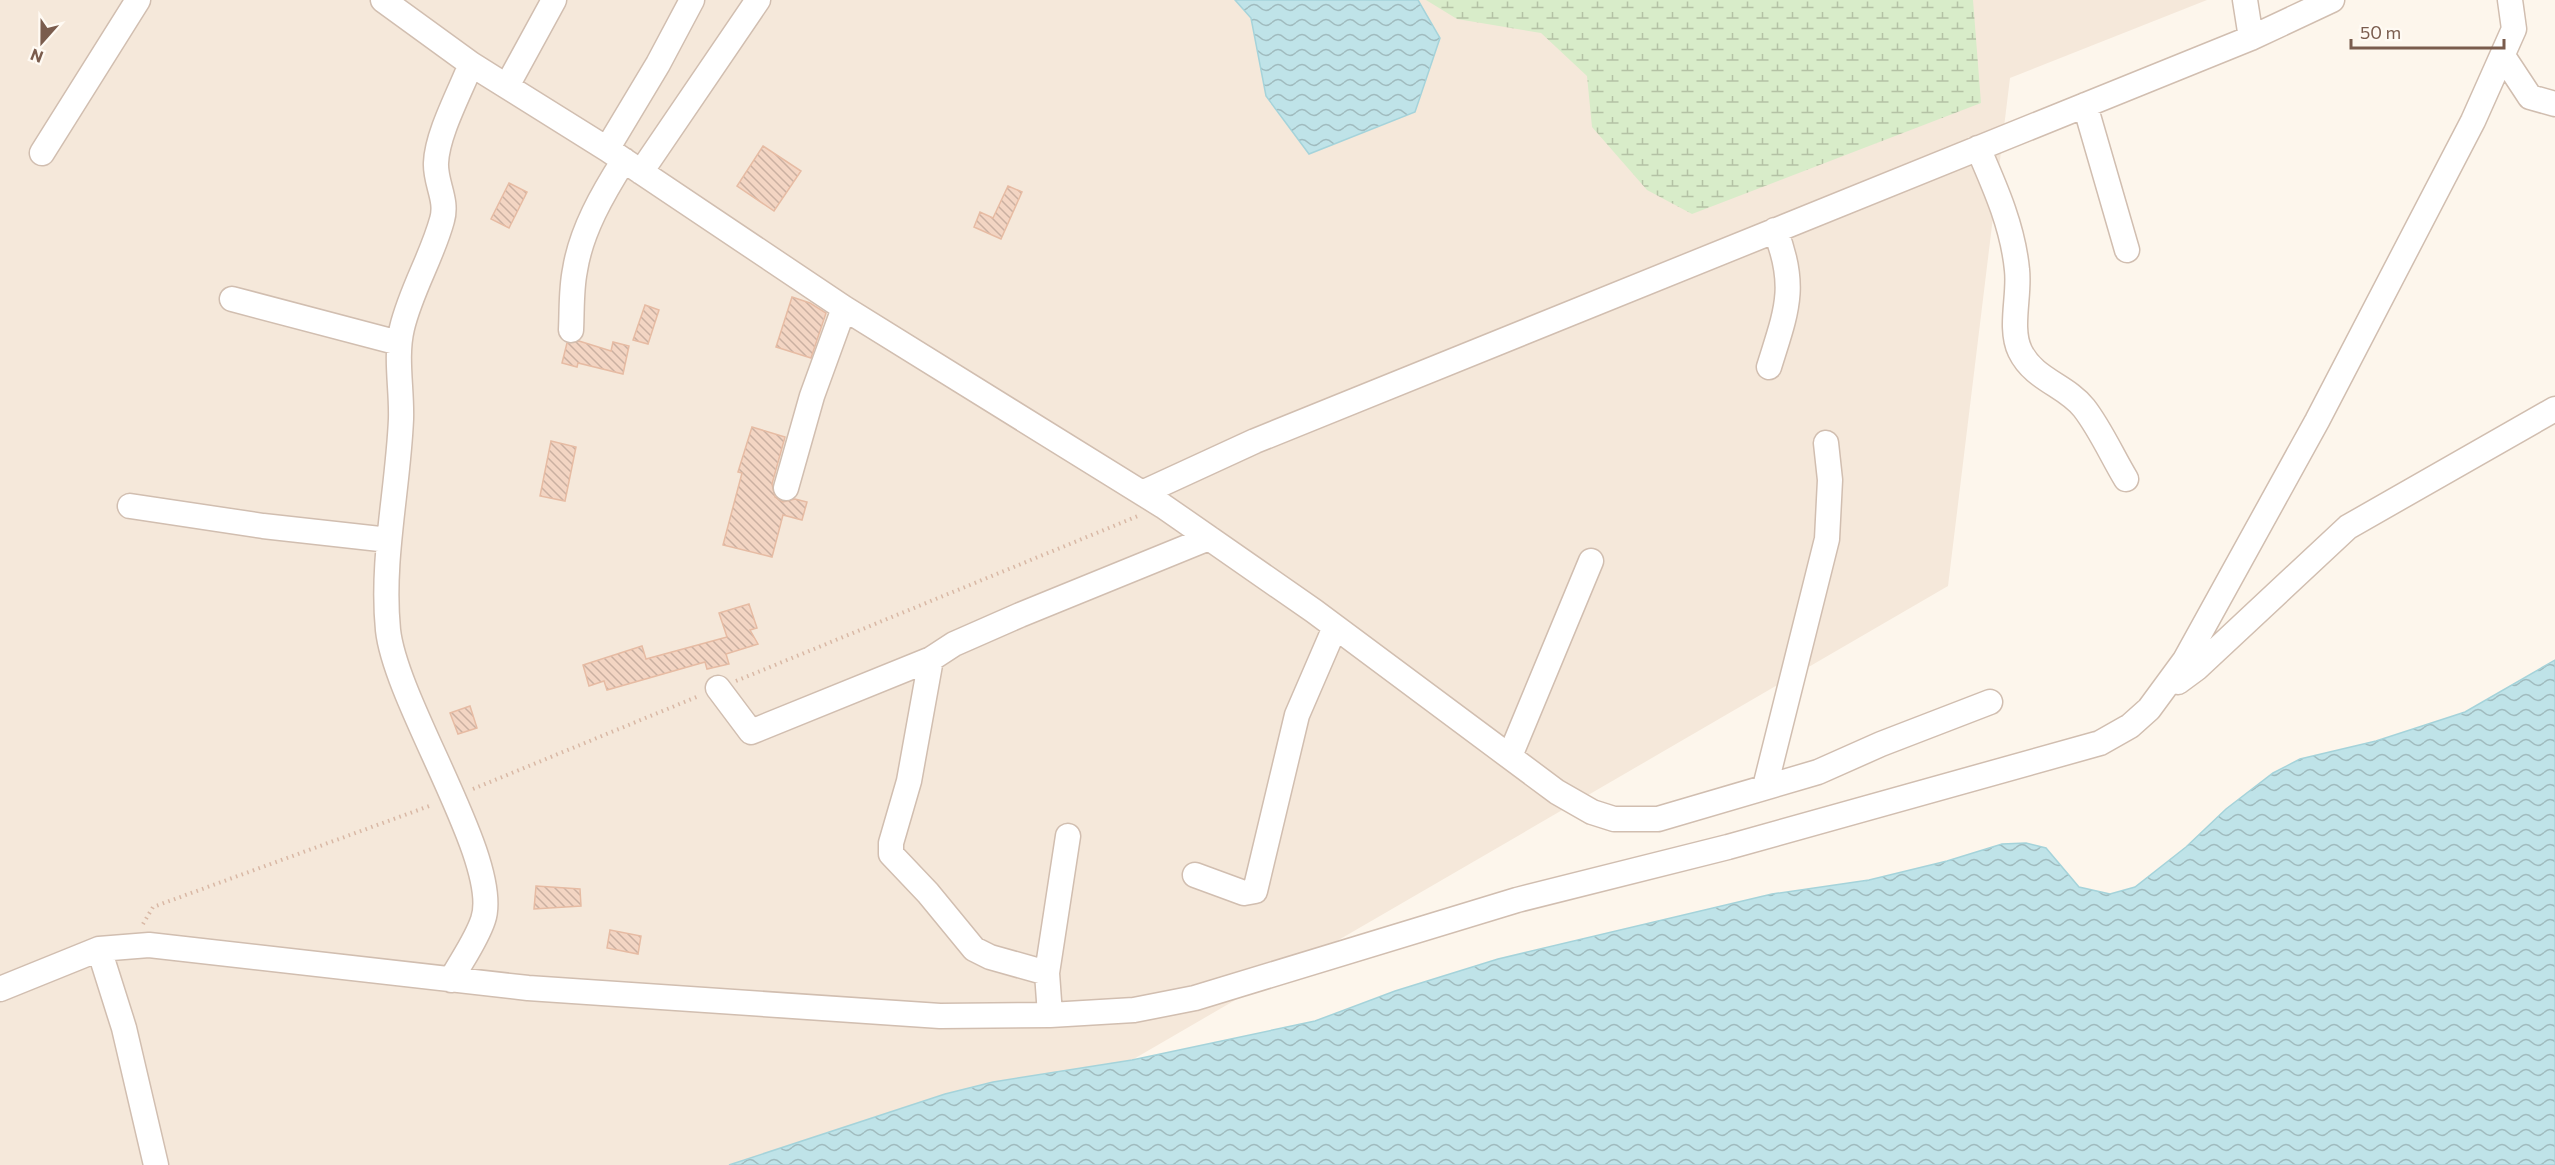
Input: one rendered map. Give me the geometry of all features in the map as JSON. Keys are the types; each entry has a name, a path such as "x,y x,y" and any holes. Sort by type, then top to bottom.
{"street":[{"path":"42,153 138,0"},
{"path":"383,0 471,64 624,161 844,308 1163,506 1335,627 1557,792 1592,812 1614,819 1658,819 1698,809 1818,772 1881,744 1990,702"},
{"path":"507,86 554,0"},
{"path":"624,161 654,71 692,0"},
{"path":"571,330 574,271 578,255 607,187 624,161 758,0"},
{"path":"2245,0 2251,38"},
{"path":"1142,493 1255,441 2251,38 2332,0"},
{"path":"0,989 99,949 149,945 540,988 940,1016 1050,1015 1134,1010 1195,999 1517,900 1728,847 2100,743 2130,726 2149,709 2169,684 2206,622 2322,410 2473,121 2514,29 2510,0"},
{"path":"2503,56 2530,97 2555,104"},
{"path":"451,980 483,920 486,902 484,884 453,797 412,711 392,653 388,619 389,540 401,419 399,343 413,291 435,244 443,218 444,204 437,179 437,154 471,64"},
{"path":"2085,105 2127,250"},
{"path":"1978,148 2009,227 2014,247 2018,272 2016,333 2019,350 2041,376 2071,395 2085,409 2126,479"},
{"path":"1769,367 1790,287 1786,257 1775,230"},
{"path":"232,299 399,343"},
{"path":"786,488 812,396 844,308"},
{"path":"2169,684 2186,678 2348,527 2555,409"},
{"path":"1765,787 1827,538 1830,480 1826,443"},
{"path":"130,506 263,526 389,540"},
{"path":"718,688 751,732 931,659 954,644 1020,615 1209,538"},
{"path":"1510,756 1591,561"},
{"path":"1195,876 1244,893 1255,891 1297,715 1335,627"},
{"path":"931,659 909,781 891,843 891,854 928,893 974,949 990,957 1047,973"},
{"path":"1050,1015 1047,973 1068,836"},
{"path":"99,949 124,1028 156,1165"}],"path":[{"path":"153,907 453,797 1163,506"}],"shaded area":[{"path":"0,0 2207,0 2010,78 1948,586 1132,1060 993,1082 945,1094 729,1165 0,1165"}],"green space":[{"path":"1426,0 1973,0 1981,103 1692,214 1647,190 1592,127 1587,76 1541,33 1457,19"}],"water":[{"path":"1235,0 1418,0 1440,38 1415,112 1309,154 1266,96 1251,18"},
{"path":"2555,660 2555,1165 729,1165 945,1094 993,1082 1132,1060 1315,1021 1395,991 1498,959 1772,894 1869,880 1947,861 2002,844 2026,843 2046,848 2079,887 2110,894 2135,887 2186,847 2226,809 2273,773 2300,759 2376,741 2465,712"}],"building":[{"path":"763,146 801,171 774,211 737,186"},
{"path":"509,183 527,192 509,228 491,219"},
{"path":"1008,186 1022,192 1001,239 974,227 980,212 993,218"},
{"path":"792,297 810,303 826,313 811,358 776,347"},
{"path":"645,305 659,310 648,344 633,340"},
{"path":"579,341 611,351 613,342 629,346 623,374 578,363 577,367 562,363 567,343"},
{"path":"752,427 785,437 772,484 775,497 783,502 795,499 807,502 802,520 783,515 772,557 723,545 742,473 738,472"},
{"path":"551,441 576,447 565,501 540,496"},
{"path":"749,604 757,628 750,630 758,644 726,654 729,664 707,669 705,662 607,690 604,681 589,686 583,665 642,646 646,659 727,637 719,613"},
{"path":"470,706 477,728 458,734 450,713"},
{"path":"536,886 580,889 581,906 534,909"},
{"path":"610,930 641,936 638,954 607,948"}]}
